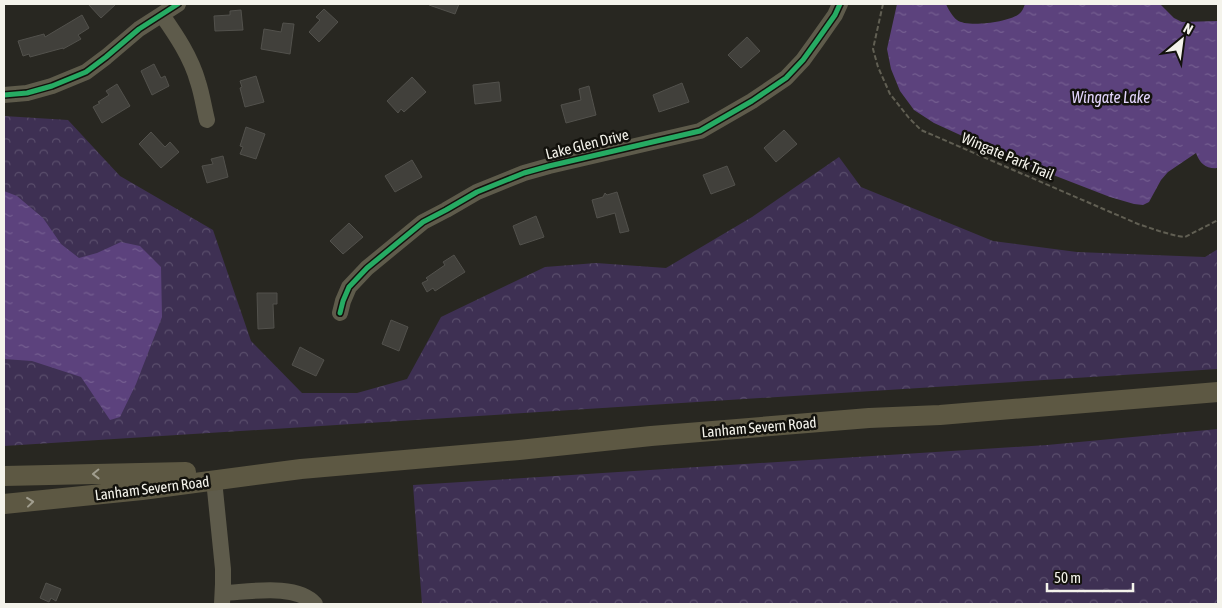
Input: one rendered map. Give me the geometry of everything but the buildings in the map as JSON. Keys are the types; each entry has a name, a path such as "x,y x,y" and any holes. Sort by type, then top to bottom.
{"main road":[{"name":"Lanham Severn Road","path":"4,504 142,490 301,469 519,450 651,436 1218,392"},
{"name":"Lanham Severn Road","path":"4,476 301,469"}],"street":[{"path":"4,95 27,93 52,86 86,72 139,29 178,4"},
{"name":"Lake Glen Drive","path":"340,313 343,301 350,288 367,268 424,222 477,192 550,166 700,132 752,101 786,78 803,60 835,15 840,4"},
{"path":"162,15 183,48 194,71 207,120"},
{"path":"214,480 222,568 222,599 273,590 304,595 315,604"}],"green space":[{"path":"4,116 68,120 120,176 213,230 251,341 302,393 357,393 407,379 441,317 545,267 596,263 666,268 752,217 839,157 861,187 993,241 1077,252 1205,257 1218,249 1218,369 4,446"},
{"path":"1218,429 1218,604 422,604 413,485 1047,445"}],"water":[{"name":"Wingate Lake","path":"897,4 946,4 957,20 970,24 988,23 1014,17 1021,12 1025,4 1160,4 1174,18 1182,22 1218,21 1218,168 1210,168 1204,165 1196,153 1168,172 1161,180 1149,202 1143,205 1134,204 1110,197 1017,161 934,123 914,110 900,91 891,69 887,49"},
{"path":"4,191 17,196 43,218 61,244 79,258 97,253 121,242 140,246 161,267 162,317 136,384 120,417 110,420 81,377 32,361 4,359"}],"cycle path":[{"path":"4,95 27,93 52,86 86,72 139,29 178,4"},
{"path":"340,313 349,287 367,268 423,222 477,192 524,173 549,166 700,131 752,101 786,78 803,60 835,15 840,4"}]}
